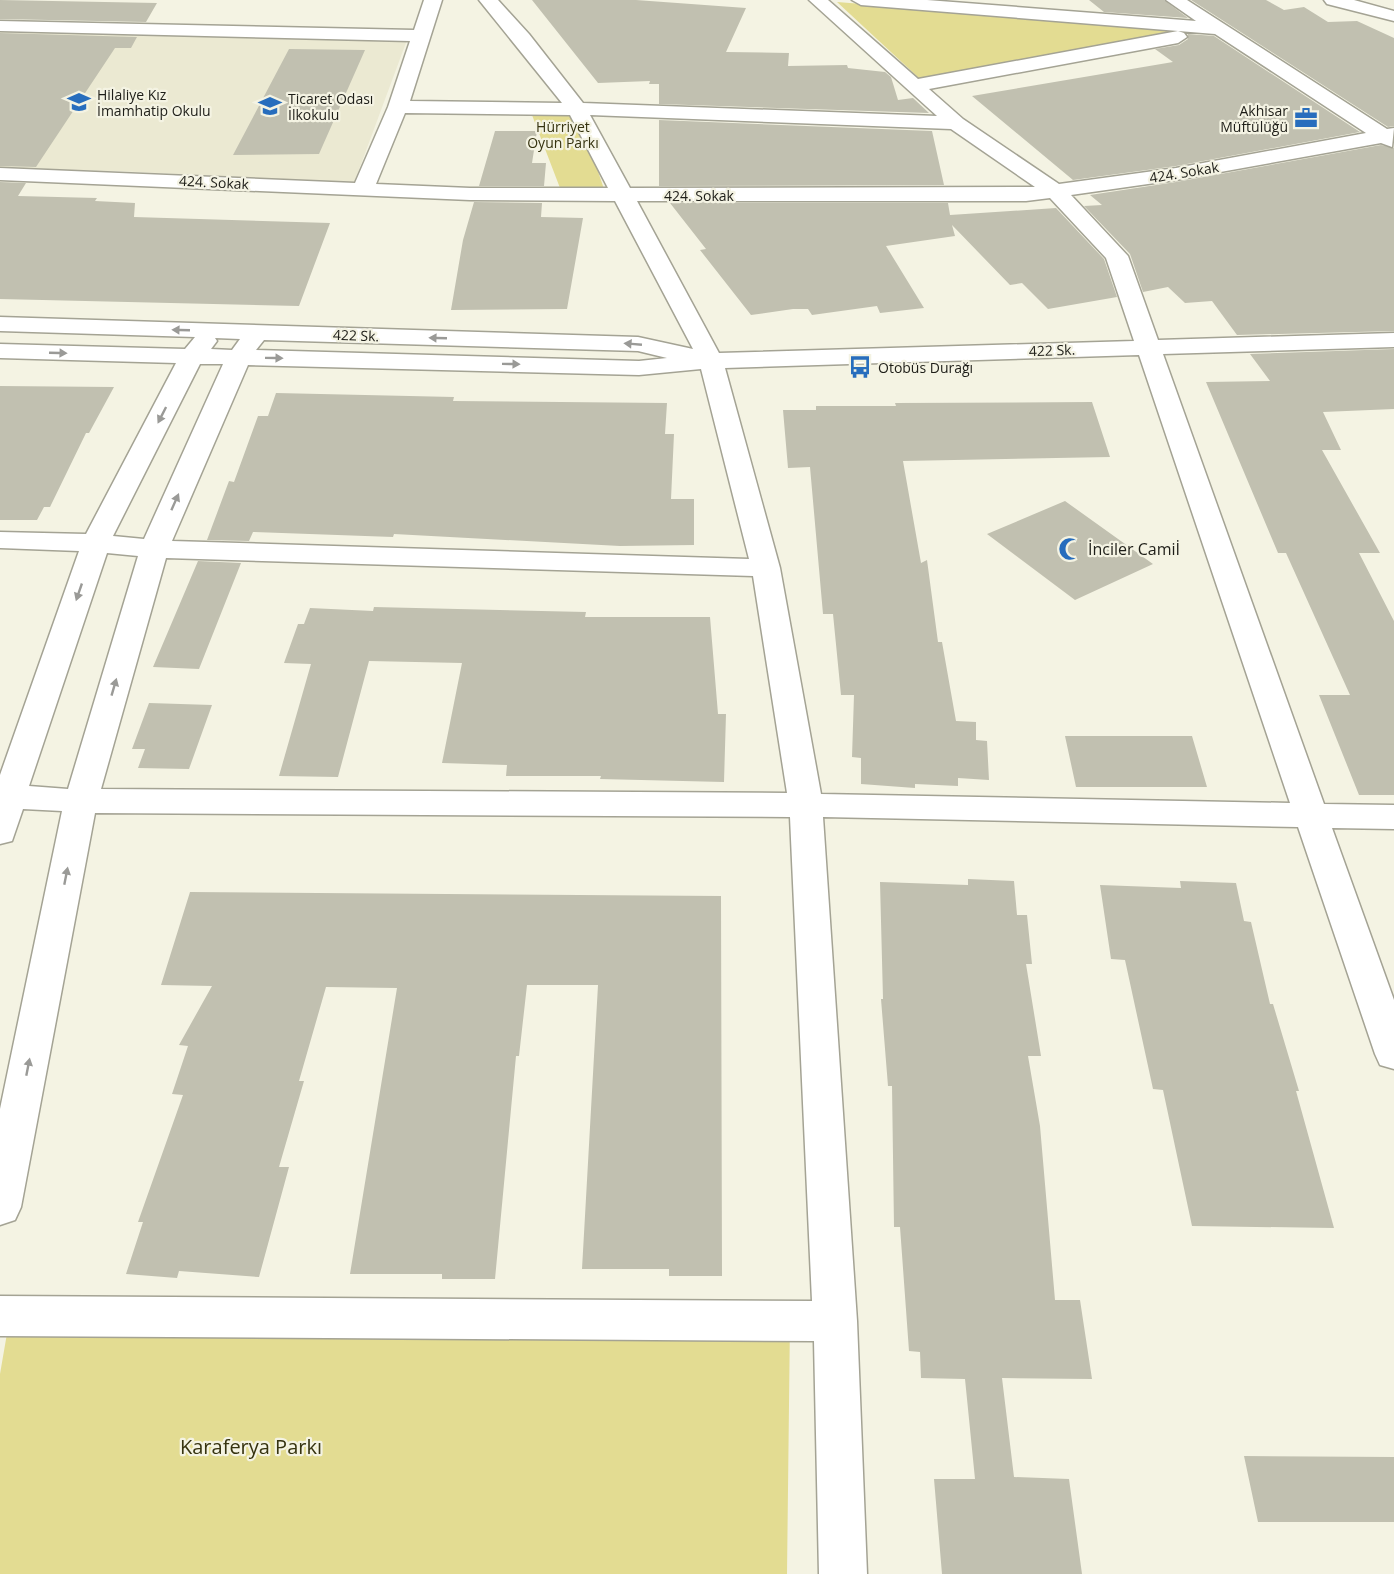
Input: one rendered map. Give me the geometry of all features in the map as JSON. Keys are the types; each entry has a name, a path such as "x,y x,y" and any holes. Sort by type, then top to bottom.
{"street":[{"path":"363,189 398,107 433,0"},
{"path":"488,0 522,38 572,102 711,361 766,568 806,805 835,1321 843,1574"},
{"path":"818,0 956,123 1055,191 1117,256 1147,348 1394,1054"},
{"path":"861,0 1222,29"},
{"path":"1175,0 1391,137"},
{"path":"1333,0 1394,16"},
{"path":"0,26 422,36"},
{"path":"913,86 1222,29"},
{"path":"398,107 572,102 934,104"},
{"path":"572,102 956,123"},
{"name":"424. Sokak","path":"0,174 470,194 1026,195 1176,174 1391,137"},
{"name":"422 Sk.","path":"0,324 214,331 248,345"},
{"path":"0,832 4,796 96,543 192,356 214,331"},
{"name":"422 Sk.","path":"0,351 192,356 248,345 639,368 711,361 1394,340"},
{"path":"0,1207 10,1108 81,801 154,549 248,345"},
{"path":"0,540 96,543 154,549 766,568"},
{"path":"4,796 81,801 806,805 1394,817"},
{"path":"0,1316 835,1321"}],"shaded area":[{"path":"0,30 407,40 354,183 117,171 0,170"}],"green space":[{"path":"837,2 1193,30 920,79"},
{"name":"Hürriyet Oyun Parkı","path":"577,109 604,189 560,188 532,115"},
{"name":"Karaferya Parkı","path":"10,1316 790,1320 787,1574 0,1574 0,1374"}],"building":[{"path":"0,0 157,3 146,22 0,19"},
{"path":"532,0 636,0 746,8 726,52 789,53 788,66 847,65 848,68 885,72 891,77 898,100 913,98 929,113 659,104 659,84 649,84 650,81 598,83"},
{"path":"1089,0 1164,0 1188,18 1104,12"},
{"path":"1191,0 1266,0 1284,10 1304,7 1328,22 1357,21 1394,38 1394,126 1388,127"},
{"path":"0,33 137,37 131,48 115,48 36,167 0,166"},
{"path":"1188,34 1214,36 1360,132 1176,166 1073,180 972,96 1173,62 1155,49 1179,45 1188,39"},
{"path":"289,49 365,50 319,154 233,155"},
{"path":"659,120 932,131 944,185 659,186"},
{"path":"495,131 537,131 532,163 546,163 544,186 479,186"},
{"path":"1381,145 1394,148 1394,331 1237,335 1212,301 1185,303 1168,287 1143,292 1130,254 1084,206 1102,205 1090,195"},
{"path":"0,182 26,183 18,196 97,198 95,201 135,203 134,217 330,223 299,306 0,299"},
{"path":"474,202 542,203 541,217 583,218 567,309 451,310 463,240"},
{"path":"670,203 948,203 950,215 1056,208 1104,259 1117,297 1048,309 1022,283 1010,285 952,225 955,236 886,246 924,308 880,313 877,306 812,315 808,309 793,309 751,315 700,250 706,249"},
{"path":"1394,349 1394,409 1323,412 1341,450 1322,450 1380,553 1359,553 1394,621 1394,795 1359,795 1319,695 1350,695 1286,553 1278,553 1206,382 1270,381 1250,354"},
{"path":"0,386 114,387 89,433 86,433 50,507 44,507 37,520 0,520"},
{"path":"276,393 454,397 453,401 667,403 665,434 674,434 671,499 694,499 694,545 620,546 394,534 393,537 253,532 249,541 207,540 229,481 234,482 258,416 268,416"},
{"path":"1092,402 1110,457 903,461 921,563 927,560 938,642 942,642 956,721 976,722 976,740 987,741 989,780 958,778 958,786 915,784 915,788 861,784 861,758 852,757 854,695 841,695 833,614 823,614 810,467 788,468 783,410 816,410 816,406 896,406 895,403"},
{"name":"İnciler Camiİ","path":"1065,501 1153,564 1075,600 987,534"},
{"path":"198,561 241,563 199,669 153,667"},
{"path":"374,607 586,612 585,617 710,617 718,714 726,714 724,782 600,779 601,776 506,776 507,765 442,763 462,663 369,661 338,777 279,776 311,664 284,663 298,624 304,624 310,608 373,611"},
{"path":"149,703 212,705 189,769 138,768 145,749 132,749"},
{"path":"1065,736 1192,736 1207,787 1076,787"},
{"path":"968,879 1014,881 1017,915 1027,915 1032,964 1026,964 1041,1056 1028,1056 1040,1126 1055,1300 1080,1300 1092,1379 1002,1378 1014,1477 1069,1479 1082,1574 942,1574 934,1479 975,1479 965,1379 921,1378 920,1352 909,1351 900,1227 894,1227 892,1086 888,1086 881,999 883,999 880,882 968,885"},
{"path":"1180,881 1236,883 1244,921 1251,922 1270,1004 1273,1004 1299,1091 1296,1091 1334,1228 1192,1226 1163,1090 1153,1089 1125,960 1111,959 1100,885 1181,888"},
{"path":"190,892 721,896 722,1276 669,1276 669,1269 582,1269 598,985 527,985 519,1056 516,1056 495,1279 442,1279 442,1274 350,1274 397,988 326,987 299,1081 304,1081 279,1167 289,1167 259,1277 179,1271 177,1278 126,1274 143,1222 138,1222 183,1095 172,1094 188,1046 179,1045 212,986 161,985"},
{"path":"1244,1456 1394,1457 1394,1522 1258,1522"}],"place":[{"name":"Hilaliye Kız İmamhatip Okulu","path":"79,102"},
{"name":"Ticaret Odası İlkokulu","path":"270,106"},
{"name":"Akhisar Müftülüğü","path":"1306,118"},
{"name":"Otobüs Durağı","path":"860,367"},
{"name":"İnciler Camiİ","path":"1070,549"}]}
